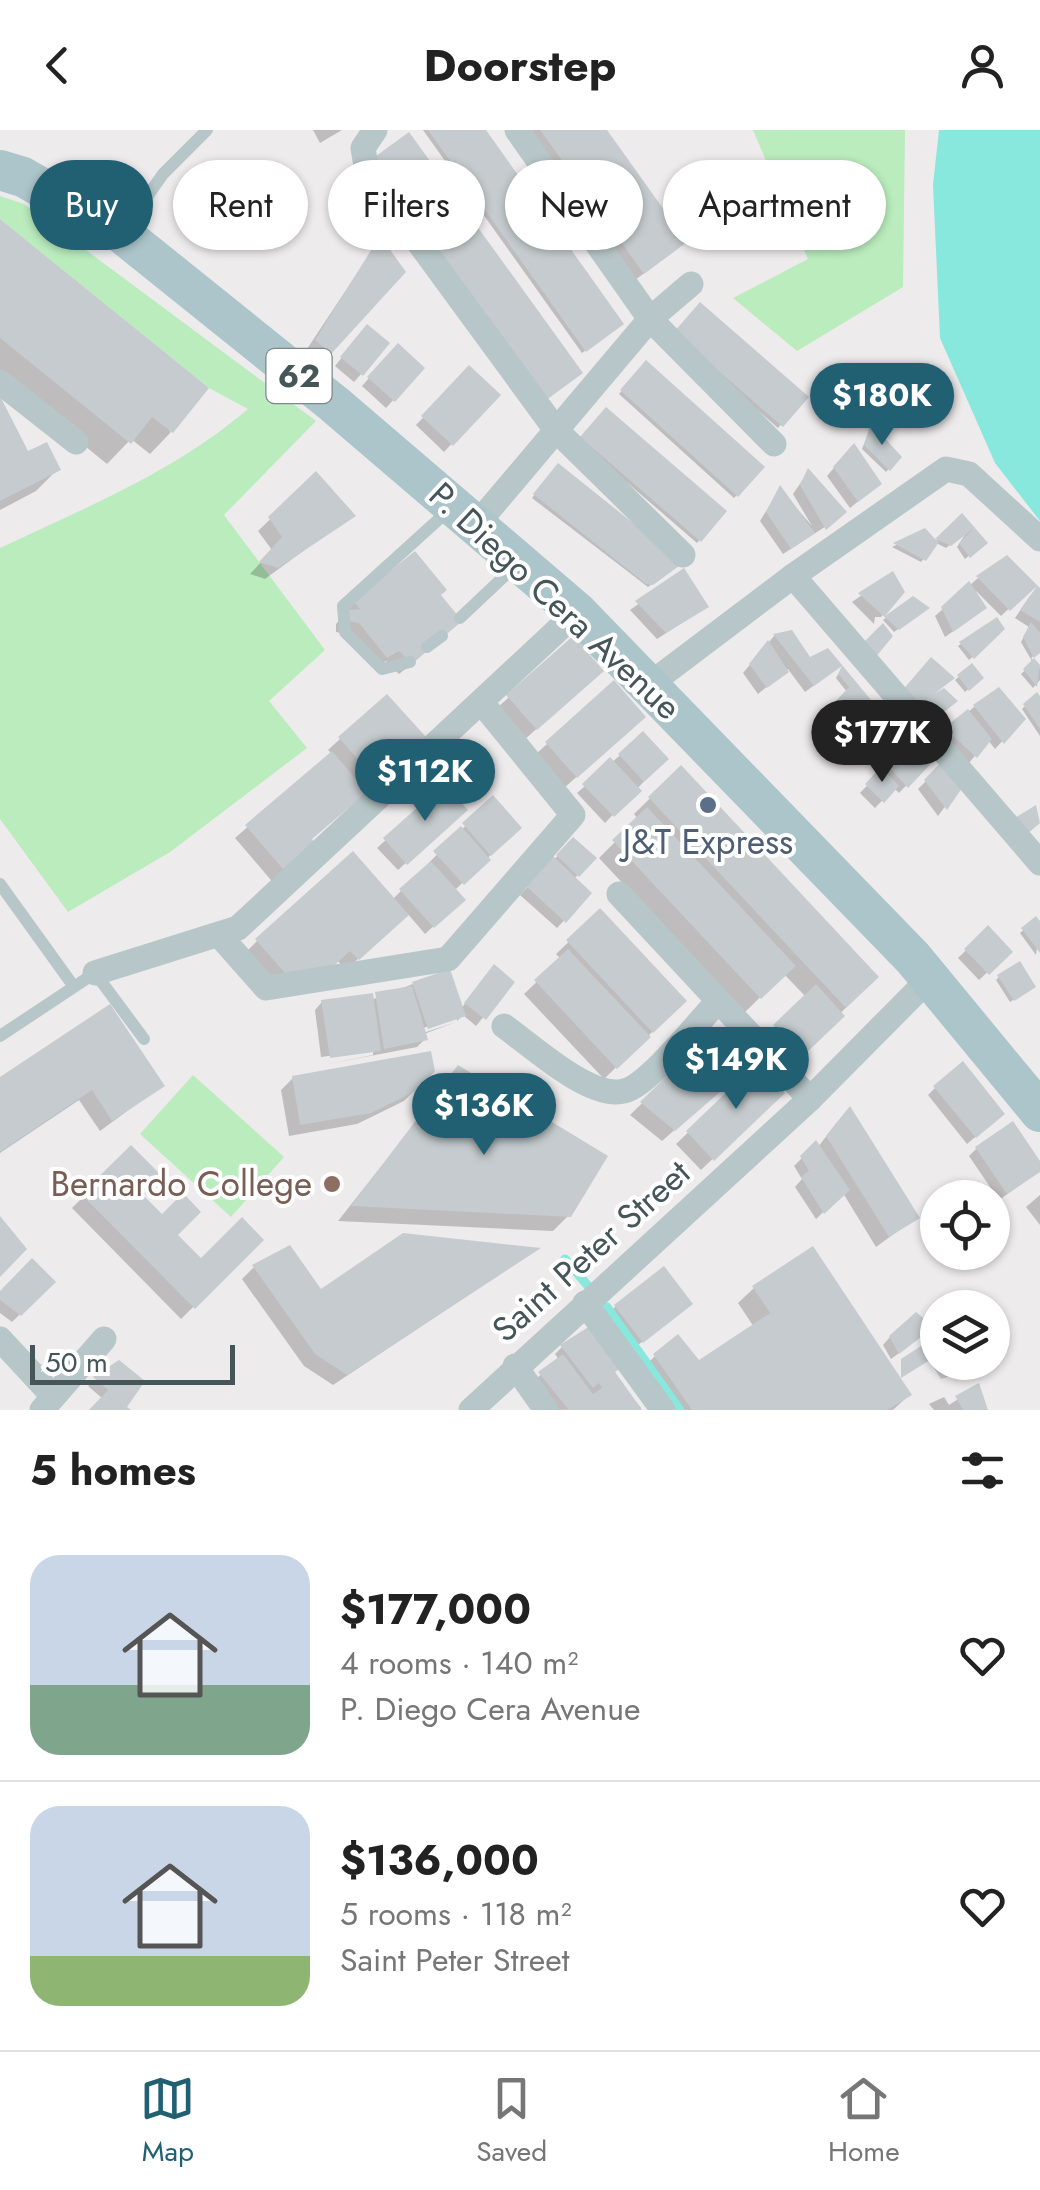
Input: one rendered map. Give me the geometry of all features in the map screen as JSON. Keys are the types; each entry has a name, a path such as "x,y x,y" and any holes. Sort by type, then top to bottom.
{"main road":[{"name":"P. Diego Cera Avenue","path":"0,170 30,181"},
{"name":"P. Diego Cera Avenue","path":"143,250 466,514 577,612 930,978 1040,1112"}],"street":[{"path":"375,130 364,148 367,172 556,430 683,555"},
{"path":"518,130 650,318 774,444"},
{"path":"466,514 556,430 650,318 691,284"},
{"path":"0,382 76,442"},
{"path":"650,684 792,576 946,470 969,474 1040,539"},
{"path":"792,576 1040,864"},
{"path":"83,978 238,928 577,612"},
{"path":"220,936 266,988 448,959 572,814 482,703"},
{"path":"620,894 810,1099"},
{"name":"Saint Peter Street","path":"472,1410 515,1366 810,1099 930,978"},
{"path":"504,1026 583,1082 600,1090 624,1092 641,1080 718,1001"},
{"path":"586,1303 663,1410"},
{"path":"0,1339 47,1402 104,1339"},
{"path":"515,1366 546,1410"}],"lane":[{"path":"153,187 207,130"},
{"path":"410,662 382,669 345,632 342,606 466,514"},
{"path":"460,618 520,561"},
{"path":"426,647 442,636"},
{"path":"0,884 83,978 144,1039"},
{"path":"0,1036 83,978"}],"green space":[{"path":"753,130 905,130 903,287 797,351 733,298 808,259 804,250 886,250 886,160 766,160"},
{"path":"0,196 30,208 30,243 0,219"},
{"path":"38,250 86,250 316,421 224,515 325,650 269,701 307,748 170,852 68,912 0,819 0,548 160,470 248,409 209,388"},
{"path":"193,1075 284,1157 231,1217 140,1134"}],"water":[{"path":"939,130 1040,130 1040,521 995,463 940,338 933,185"}],"building":[{"path":"428,130 486,130 507,160 505,238 485,210 485,160 449,160"},
{"path":"540,130 607,130 628,160 562,160"},
{"path":"409,132 429,160 373,160"},
{"path":"643,180 663,208 663,250 676,250 644,274 627,250 643,250"},
{"path":"0,219 30,243 30,250 38,250 209,388 173,433 152,417 131,444 0,338"},
{"path":"485,237 583,373 545,401 437,250 485,250"},
{"path":"371,250 390,250 406,272 331,354 315,340"},
{"path":"513,250 571,250 624,324 586,352"},
{"path":"700,302 809,397 783,427 674,332"},
{"path":"367,324 390,343 363,376 340,357"},
{"path":"398,343 425,368 395,402 367,377"},
{"path":"646,360 765,467 738,497 620,390"},
{"path":"469,365 501,395 453,446 421,416"},
{"path":"0,396 28,451 47,442 61,470 0,501"},
{"path":"606,407 727,511 701,542 580,437"},
{"path":"871,423 902,457 890,471 864,445"},
{"path":"854,443 882,484 858,502 833,467"},
{"path":"558,463 683,563 653,585 646,584 533,494"},
{"path":"808,468 847,512 826,530 800,485"},
{"path":"316,471 356,516 278,568 259,562 282,537 268,517"},
{"path":"780,485 815,533 791,549 766,512"},
{"path":"962,513 988,543 970,558 959,543 974,528 951,546 935,539"},
{"path":"925,528 939,542 926,561 893,543"},
{"path":"415,551 447,590 441,595 462,621 412,664 399,651 387,658 359,623 346,621 347,610 360,609 353,601"},
{"path":"1007,555 1040,588 1040,622 1020,610 1037,586 1010,611 976,576"},
{"path":"684,568 709,607 666,633 635,601"},
{"path":"893,571 905,592 885,616 913,596 930,608 899,630 858,593"},
{"path":"969,581 987,608 953,632 941,607"},
{"path":"997,617 1005,629 974,659 959,642"},
{"path":"1031,622 1040,633 1040,653 1034,658 1023,637"},
{"path":"883,623 893,636 875,658 864,642"},
{"path":"792,630 810,657 828,648 871,700 857,716 835,702 849,687 838,674 842,666 814,686 773,634"},
{"path":"573,636 604,671 537,730 506,695"},
{"path":"768,640 789,672 767,688 749,664"},
{"path":"931,657 955,678 934,694 944,688 958,701 930,723 901,692"},
{"path":"1034,658 1040,665 1037,687 1023,669"},
{"path":"972,663 984,678 969,691 957,675"},
{"path":"614,680 646,717 577,778 545,742"},
{"path":"999,687 1026,719 1004,744 973,705"},
{"path":"1037,692 1040,696 1040,729 1023,704"},
{"path":"387,694 426,737 377,781 338,737"},
{"path":"968,709 992,739 977,758 944,728"},
{"path":"919,728 941,753 908,788 886,764"},
{"path":"643,731 669,759 644,782 618,754"},
{"path":"332,751 367,792 312,839 320,850 289,876 245,825"},
{"path":"610,757 642,791 614,817 582,784"},
{"path":"944,759 964,785 947,810 924,780"},
{"path":"681,765 879,977 846,1008 648,797"},
{"path":"881,767 899,786 884,803 865,784"},
{"path":"444,784 468,810 407,865 383,838"},
{"path":"493,795 522,828 491,856 462,823"},
{"path":"1036,805 1040,823 1027,834 1013,819"},
{"path":"647,807 796,966 761,999 612,840"},
{"path":"461,826 491,860 464,885 433,851"},
{"path":"573,837 597,858 579,877 556,855"},
{"path":"353,851 409,915 359,960 350,951 326,973 285,973 255,939"},
{"path":"553,856 592,893 566,923 526,886"},
{"path":"431,861 466,900 434,928 399,889"},
{"path":"600,908 687,1001 653,1033 566,940"},
{"path":"1036,916 1040,921 1040,953 1021,928"},
{"path":"988,925 1013,952 989,975 964,949"},
{"path":"568,949 651,1037 617,1069 534,980"},
{"path":"1020,961 1036,987 1014,1001 997,975"},
{"path":"494,964 515,982 486,1020 464,1003"},
{"path":"450,969 466,1016 428,1029 412,982"},
{"path":"816,984 845,1016 803,1056 773,1025"},
{"path":"412,986 428,1040 384,1049 375,992"},
{"path":"373,993 381,1051 330,1058 321,1000"},
{"path":"110,1004 165,1086 112,1121 92,1090 0,1152 0,1077"},
{"path":"709,1035 743,1072 675,1131 640,1102"},
{"path":"431,1051 435,1071 418,1090 371,1113 300,1125 292,1076"},
{"path":"963,1061 1005,1114 976,1138 933,1086"},
{"path":"757,1063 785,1093 714,1161 686,1131"},
{"path":"458,1065 608,1156 571,1217 351,1206"},
{"path":"850,1106 920,1218 889,1237 826,1136"},
{"path":"1013,1121 1040,1161 1040,1172 1010,1192 1010,1180 997,1180 975,1147"},
{"path":"816,1140 850,1190 824,1214 801,1177 809,1171 800,1156"},
{"path":"131,1145 163,1177 144,1196 162,1214 183,1193 201,1212 178,1235 201,1258 242,1217 264,1240 195,1309 81,1194"},
{"path":"0,1216 27,1249 0,1277"},
{"path":"403,1233 541,1248 347,1375 315,1354 252,1265 290,1245 321,1289"},
{"path":"813,1246 912,1395 887,1410 692,1410 653,1354 678,1334 699,1360 770,1313 752,1286"},
{"path":"32,1258 56,1282 21,1316 0,1300 0,1291"},
{"path":"664,1266 693,1304 643,1343 614,1305"},
{"path":"916,1312 920,1315 920,1338 899,1354 889,1336"},
{"path":"593,1324 625,1365 615,1372 642,1410 569,1410 538,1372 563,1354 593,1394 602,1388 599,1383 593,1388 560,1345"},
{"path":"920,1347 920,1366 901,1378 901,1359"},
{"path":"119,1360 145,1381 127,1407 131,1410 89,1410 108,1390 93,1377"},
{"path":"979,1383 988,1410 963,1410 955,1396"}],"waterway":[{"path":"565,1259 589,1287"},
{"path":"607,1307 680,1410"}],"place":[{"name":"J&T Express","path":"708,805"},
{"name":"Bernardo College","path":"332,1184"}]}
